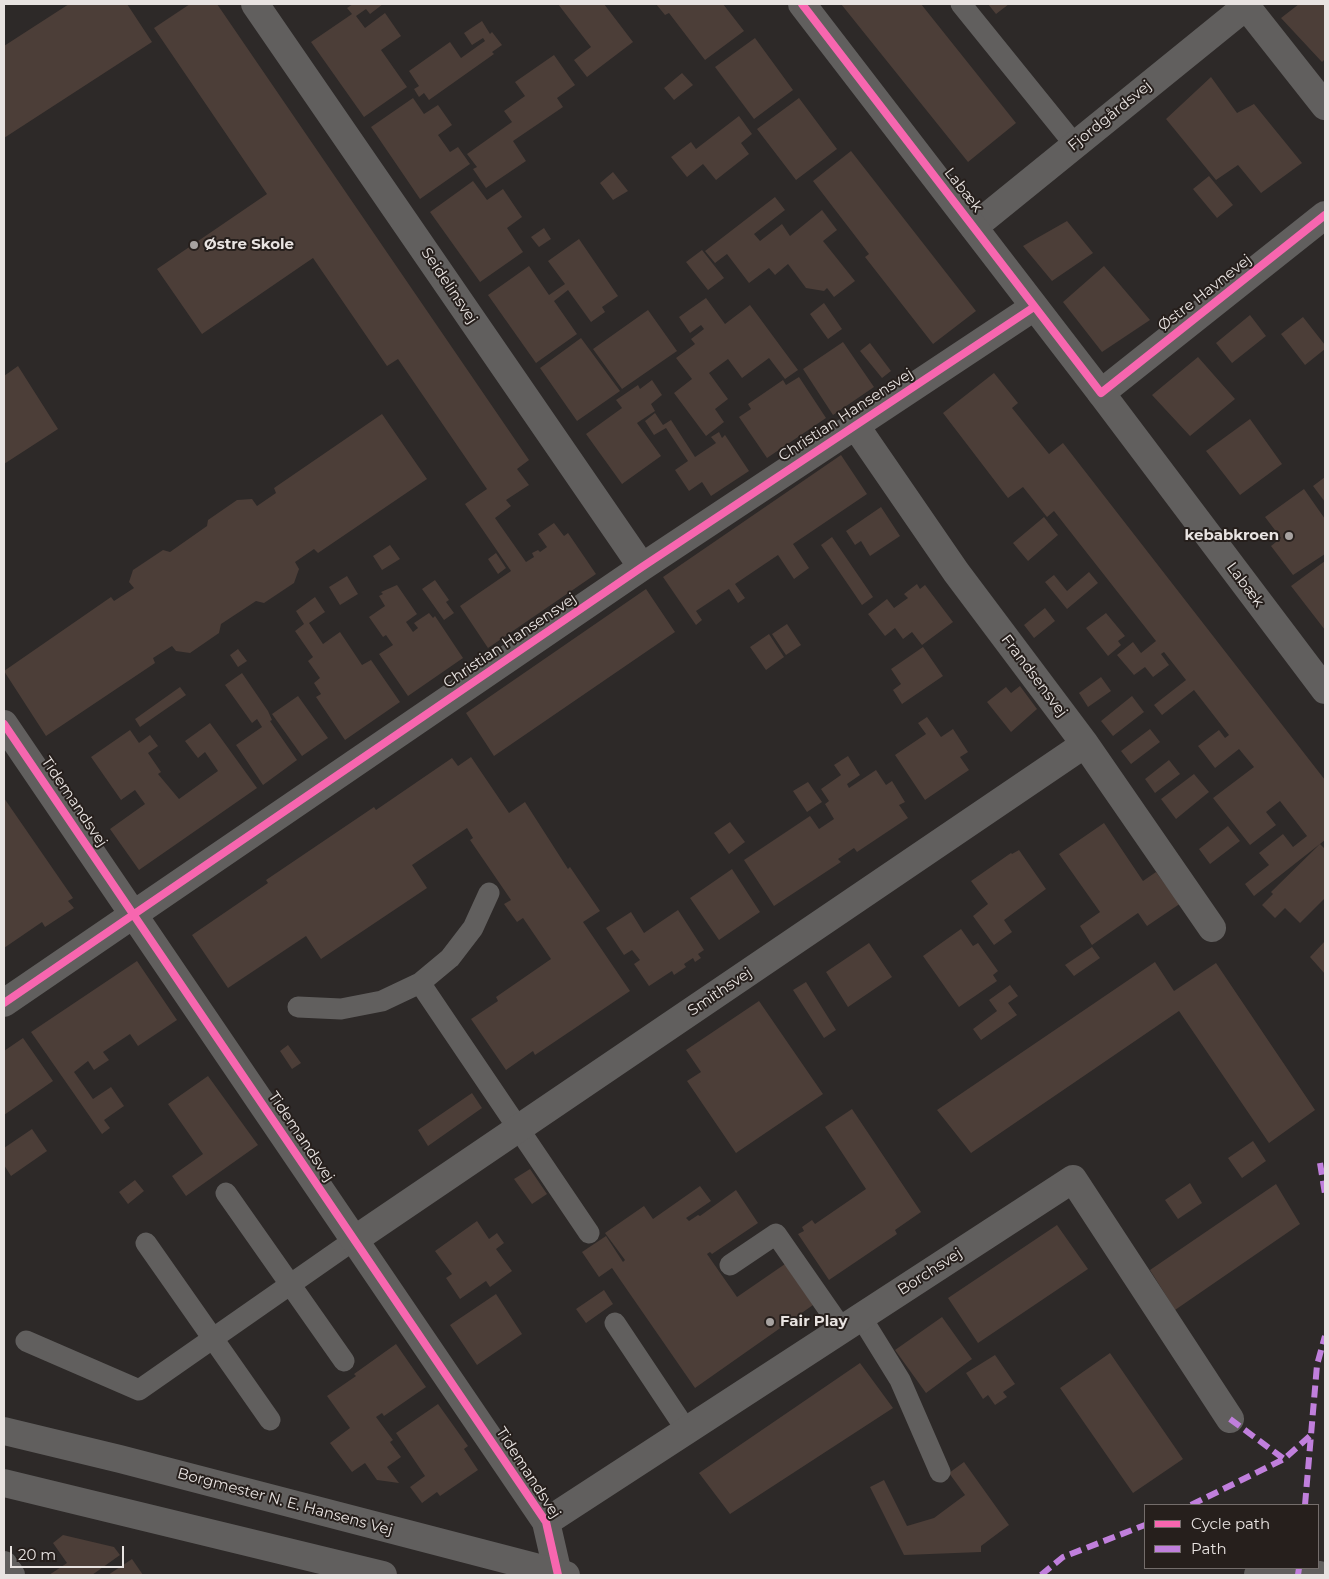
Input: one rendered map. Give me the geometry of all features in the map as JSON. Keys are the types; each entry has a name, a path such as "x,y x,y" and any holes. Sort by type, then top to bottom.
{"street":[{"name":"Seidelinsvej","path":"256,4 642,567"},
{"name":"Labæk","path":"802,4 1101,393 1325,690"},
{"name":"Fjordgårdsvej","path":"974,227 1247,5 1325,106"},
{"name":"Østre Havnevej","path":"1101,393 1325,216"},
{"name":"Christian Hansensvej","path":"4,1003 642,567 1034,307"},
{"name":"Frandsensvej","path":"855,425 956,572 1085,744 1212,928"},
{"name":"Tidemandsvej","path":"4,724 546,1522 561,1575"},
{"name":"Smithsvej","path":"354,1240 1085,744"},
{"name":"Borchsvej","path":"546,1522 1073,1178 1230,1419"},
{"name":"Borgmester N. E. Hansens Vej","path":"4,1431 120,1459 561,1575"},
{"path":"4,1482 383,1575"},
{"path":"4,1564 11,1575"},
{"path":"1258,1575 1320,1575"}],"lane":[{"path":"961,4 1075,145"},
{"path":"298,1007 341,1009 357,1006 382,1001 420,983 450,958 462,943 473,928 488,893"},
{"path":"420,983 589,1233"},
{"path":"226,1193 344,1361"},
{"path":"730,1265 776,1234 900,1380 940,1472"},
{"path":"26,1341 139,1390 354,1240"},
{"path":"146,1243 270,1420"},
{"path":"615,1323 687,1431"}],"building":[{"path":"69,4 127,4 152,42 4,138 4,46"},
{"path":"190,4 217,4 529,460 517,469 529,485 506,500 511,506 495,518 526,562 534,557 532,553 538,550 540,552 547,547 538,534 554,523 564,536 568,533 596,574 488,648 460,606 511,571 465,504 487,489 398,359 387,366 313,258 202,334 157,269 267,194 154,28"},
{"path":"353,4 383,4 370,14 366,9 356,16 365,28 385,13 401,36 381,50 407,87 364,117 311,42 352,14 347,8"},
{"path":"558,4 604,4 633,42 587,77 574,60 591,47"},
{"path":"656,4 723,4 744,31 705,60 669,13 665,15"},
{"path":"841,4 921,4 1016,123 968,162"},
{"path":"988,4 1009,4 996,14"},
{"path":"1299,4 1325,4 1325,59 1322,62 1281,18"},
{"path":"482,21 490,34 492,32 502,45 492,52 494,54 429,100 424,93 419,97 414,89 419,86 409,71 450,42 461,58 485,41 483,38 472,45 464,33"},
{"path":"755,38 793,90 754,119 715,67"},
{"path":"554,55 575,85 557,98 563,107 513,141 526,161 486,188 473,169 477,167 467,154 512,122 504,111 525,96 515,82"},
{"path":"682,73 693,85 674,100 664,88"},
{"path":"1211,77 1237,113 1254,104 1302,163 1261,193 1238,165 1216,180 1166,119"},
{"path":"413,98 424,114 438,105 452,125 438,135 450,152 458,147 470,164 420,199 371,127"},
{"path":"799,98 837,149 796,180 757,129"},
{"path":"739,116 752,134 741,143 749,154 716,180 703,164 687,177 671,157 691,142 696,149"},
{"path":"851,151 976,311 933,344 865,257 869,254 813,181"},
{"path":"613,172 628,191 613,200 600,183"},
{"path":"1209,176 1233,205 1217,218 1193,189"},
{"path":"473,181 487,200 503,189 522,217 507,228 523,252 480,282 430,212"},
{"path":"775,197 785,210 754,234 760,241 782,224 790,236 822,210 837,230 823,241 855,281 834,297 827,288 824,291 806,288 788,264 775,275 769,268 749,283 727,254 715,263 705,251"},
{"path":"1067,221 1093,253 1052,281 1023,246"},
{"path":"544,228 551,239 539,247 531,237"},
{"path":"579,239 618,296 602,307 605,312 591,322 568,290 554,301 577,334 536,363 488,295 529,266 549,295 565,284 548,261"},
{"path":"702,250 724,278 708,290 686,262"},
{"path":"1104,266 1150,320 1102,352 1063,302"},
{"path":"706,298 725,324 750,305 798,370 785,379 769,358 742,378 728,359 709,373 728,399 715,409 724,422 706,436 674,393 692,379 676,358 695,344 691,339 704,329 701,325 690,333 679,317"},
{"path":"824,303 842,329 828,339 810,314"},
{"path":"648,310 677,351 622,389 593,349"},
{"path":"1250,315 1266,336 1232,363 1216,343"},
{"path":"1303,317 1325,345 1325,349 1305,365 1281,334"},
{"path":"581,338 620,391 577,421 540,368"},
{"path":"843,342 874,387 833,415 803,369"},
{"path":"870,343 891,371 882,378 860,351"},
{"path":"1198,357 1235,399 1190,436 1152,395"},
{"path":"18,366 58,429 4,464 4,376"},
{"path":"994,373 1018,403 1012,408 1049,454 1063,443 1325,780 1325,840 1254,896 1245,884 1269,865 1259,853 1283,834 1293,847 1307,836 1280,801 1266,812 1276,825 1250,845 1213,798 1254,767 1239,749 1215,768 1198,746 1219,730 1225,738 1229,735 1194,690 1162,715 1154,705 1186,680 1164,652 1161,654 1169,665 1153,677 1145,667 1134,675 1117,655 1133,642 1141,653 1156,641 1054,511 1047,517 1023,487 1008,498 943,413"},
{"path":"799,377 826,418 767,458 739,417 751,409 748,404 783,380 786,385"},
{"path":"652,380 662,395 651,404 655,411 637,423 661,456 622,484 586,434 622,408 616,400 638,385 640,389"},
{"path":"655,413 663,425 671,420 695,457 716,443 711,437 719,432 722,438 725,435 749,471 711,496 702,482 689,491 675,470 688,461 666,428 654,435 645,421"},
{"path":"382,414 427,479 318,553 314,549 295,562 299,569 294,583 264,603 256,601 221,624 219,633 190,653 176,651 172,646 153,658 155,663 46,736 4,671 111,597 114,601 134,588 129,582 133,570 163,550 170,552 207,526 208,520 237,500 252,499 257,506 276,493 274,488"},
{"path":"1250,419 1282,464 1240,495 1206,451"},
{"path":"841,455 867,494 793,544 809,568 794,579 778,555 735,584 745,598 738,603 729,589 696,611 702,620 696,625 663,577"},
{"path":"1325,477 1325,502 1313,486"},
{"path":"1304,489 1325,519 1325,554 1293,575 1271,546 1281,538 1265,517"},
{"path":"881,507 900,536 870,556 861,541 855,545 846,531"},
{"path":"1044,517 1058,535 1028,561 1013,543"},
{"path":"832,537 873,597 862,605 821,545"},
{"path":"390,545 400,559 382,570 373,556"},
{"path":"496,553 506,568 498,574 488,559"},
{"path":"1325,561 1325,630 1291,586"},
{"path":"1089,572 1098,583 1067,609 1045,582 1054,575 1067,591"},
{"path":"347,576 358,594 340,605 329,587"},
{"path":"435,580 449,600 446,602 454,613 444,620 422,589"},
{"path":"917,584 920,589 925,585 953,622 922,645 912,632 903,639 895,628 885,636 868,614 887,599 894,608 908,598 904,594"},
{"path":"397,585 417,614 406,622 413,632 418,628 414,623 429,613 433,618 435,616 463,658 408,696 379,654 393,645 386,635 383,637 369,617 385,606 379,596 383,594 381,592"},
{"path":"646,589 675,632 494,756 466,713"},
{"path":"315,597 325,612 309,623 323,644 340,632 362,665 371,660 400,702 345,740 316,697 321,694 314,683 320,678 308,661 313,657 295,631 304,624 296,611"},
{"path":"1045,608 1055,621 1034,638 1024,625"},
{"path":"1106,613 1125,636 1118,641 1121,645 1108,656 1086,628"},
{"path":"787,624 801,645 786,655 772,634"},
{"path":"769,634 784,657 766,670 750,647"},
{"path":"923,647 943,676 902,704 893,690 901,684 891,669"},
{"path":"238,649 247,661 238,667 230,655"},
{"path":"242,673 268,711 272,720 270,721 297,760 263,785 236,745 262,727 257,719 252,723 225,685"},
{"path":"1101,677 1111,691 1088,707 1079,693"},
{"path":"1020,686 1037,709 1011,732 987,702 1006,687 1011,693"},
{"path":"180,687 186,695 140,727 135,719"},
{"path":"298,696 328,738 302,756 272,714"},
{"path":"1132,696 1144,712 1113,736 1101,721"},
{"path":"927,717 941,737 953,729 968,752 960,757 969,770 925,800 895,755 926,734 918,723"},
{"path":"210,723 257,788 139,870 110,829 145,804 135,790 121,800 91,757 130,730 139,743 150,735 158,746 148,753 161,772 158,774 179,799 218,771 205,752 198,758 185,741"},
{"path":"1150,729 1160,742 1131,764 1121,751"},
{"path":"848,756 860,775 847,784 849,788 876,770 886,785 892,781 905,802 899,805 908,818 857,852 854,848 838,859 841,862 774,906 744,860 810,816 819,829 834,819 825,804 829,801 821,789 841,775 834,765"},
{"path":"471,757 509,813 525,802 568,869 570,867 600,911 583,922 630,991 535,1055 533,1051 506,1070 471,1019 498,1001 496,997 551,959 523,918 517,922 504,904 511,900 470,840 473,838 467,828 412,865 427,888 321,959 306,936 228,988 192,935 268,883 266,880 374,807 376,810 452,758 458,766"},
{"path":"1169,760 1180,774 1155,793 1145,779"},
{"path":"1194,774 1209,792 1176,819 1161,799"},
{"path":"808,782 822,802 807,812 793,791"},
{"path":"4,798 73,898 68,901 74,908 45,927 42,922 4,948"},
{"path":"730,822 745,842 729,854 714,833"},
{"path":"1104,823 1143,881 1156,872 1170,891 1175,887 1184,901 1147,926 1138,913 1092,945 1080,926 1100,912 1059,854"},
{"path":"1228,826 1240,841 1210,864 1199,849"},
{"path":"1320,844 1325,849 1325,898 1300,923 1285,908 1275,918 1262,905 1273,894 1271,892"},
{"path":"1019,850 1046,889 1004,920 1012,932 994,945 973,916 988,904 971,881 1011,853"},
{"path":"732,869 760,912 719,940 690,898"},
{"path":"678,910 704,950 698,954 701,958 695,962 693,958 684,964 686,967 674,975 672,971 649,986 634,964 640,960 632,950 624,955 606,928 631,912 644,933"},
{"path":"961,929 973,946 978,943 998,971 993,975 997,981 959,1007 923,956"},
{"path":"1325,941 1325,974 1310,957"},
{"path":"869,943 892,977 848,1007 826,972"},
{"path":"1092,947 1100,958 1074,976 1065,965"},
{"path":"137,961 177,1020 138,1046 130,1034 103,1052 109,1060 94,1070 88,1061 74,1072 93,1099 111,1087 124,1106 104,1120 110,1128 102,1134 31,1032"},
{"path":"1155,962 1174,991 1216,963 1315,1110 1269,1143 1179,1011 971,1153 937,1110"},
{"path":"806,982 836,1030 824,1038 793,990"},
{"path":"1010,985 1018,996 1008,1003 1017,1015 981,1040 973,1029 997,1011 989,1000"},
{"path":"759,1001 823,1094 736,1153 687,1081 701,1072 686,1050"},
{"path":"23,1038 53,1081 4,1115 4,1051"},
{"path":"288,1045 301,1063 292,1069 280,1051"},
{"path":"208,1076 258,1145 186,1196 172,1176 203,1154 168,1104"},
{"path":"472,1093 482,1108 428,1146 418,1130"},
{"path":"852,1109 921,1212 895,1230 897,1234 829,1280 798,1234 804,1231 802,1227 812,1220 815,1224 866,1189 825,1127"},
{"path":"32,1129 47,1151 11,1176 4,1165 4,1148"},
{"path":"1253,1141 1266,1161 1242,1178 1228,1158"},
{"path":"530,1169 547,1194 532,1204 514,1179"},
{"path":"135,1180 144,1191 128,1204 119,1192"},
{"path":"1190,1183 1202,1203 1178,1219 1165,1200"},
{"path":"1276,1184 1300,1224 1175,1310 1150,1270"},
{"path":"700,1186 711,1201 686,1218 689,1221 698,1215 700,1216 736,1190 758,1223 712,1254 710,1252 707,1254 737,1297 785,1264 813,1305 695,1388 612,1268 599,1277 582,1252 606,1236 623,1262 625,1260 605,1233 644,1206 653,1219"},
{"path":"477,1221 489,1239 497,1233 504,1243 496,1249 512,1271 490,1287 486,1281 460,1299 446,1278 452,1274 435,1251"},
{"path":"1057,1225 1088,1269 978,1343 948,1298"},
{"path":"604,1290 613,1304 586,1323 576,1309"},
{"path":"496,1294 522,1334 477,1365 450,1325"},
{"path":"942,1317 972,1359 926,1393 895,1350"},
{"path":"396,1344 426,1387 384,1416 382,1413 376,1417 393,1440 390,1442 401,1457 387,1467 399,1483 377,1480 365,1463 352,1472 330,1443 350,1428 327,1396"},
{"path":"1110,1353 1183,1459 1133,1493 1060,1388"},
{"path":"995,1355 1015,1384 1003,1392 1007,1397 995,1405 988,1395 983,1399 966,1373"},
{"path":"860,1363 893,1408 730,1514 699,1473"},
{"path":"438,1404 468,1446 464,1449 478,1470 440,1496 437,1492 422,1503 410,1487 425,1476 396,1433"},
{"path":"964,1462 1009,1525 981,1546 981,1552 904,1555 870,1487 884,1480 907,1526 934,1518 965,1495 949,1473"},
{"path":"63,1535 114,1547 120,1555 92,1575 49,1575 67,1563 53,1543"},
{"path":"132,1559 143,1575 108,1575"}],"marked path":[{"path":"1320,1163 1325,1194"},
{"path":"1305,1504 1317,1365 1325,1336"},
{"path":"1230,1419 1284,1459"},
{"path":"1193,1504 1284,1459 1311,1435"},
{"path":"1041,1575 1063,1557 1144,1525"},
{"path":"1298,1575 1299,1569"}],"cycle path":[{"path":"802,4 1101,393 1325,215"},
{"path":"4,1003 642,567 1034,307"},
{"path":"4,724 546,1522 558,1575"}],"place":[{"name":"Østre Skole","path":"194,245"},
{"name":"kebabkroen","path":"1289,536"},
{"name":"Fair Play","path":"770,1322"}]}
